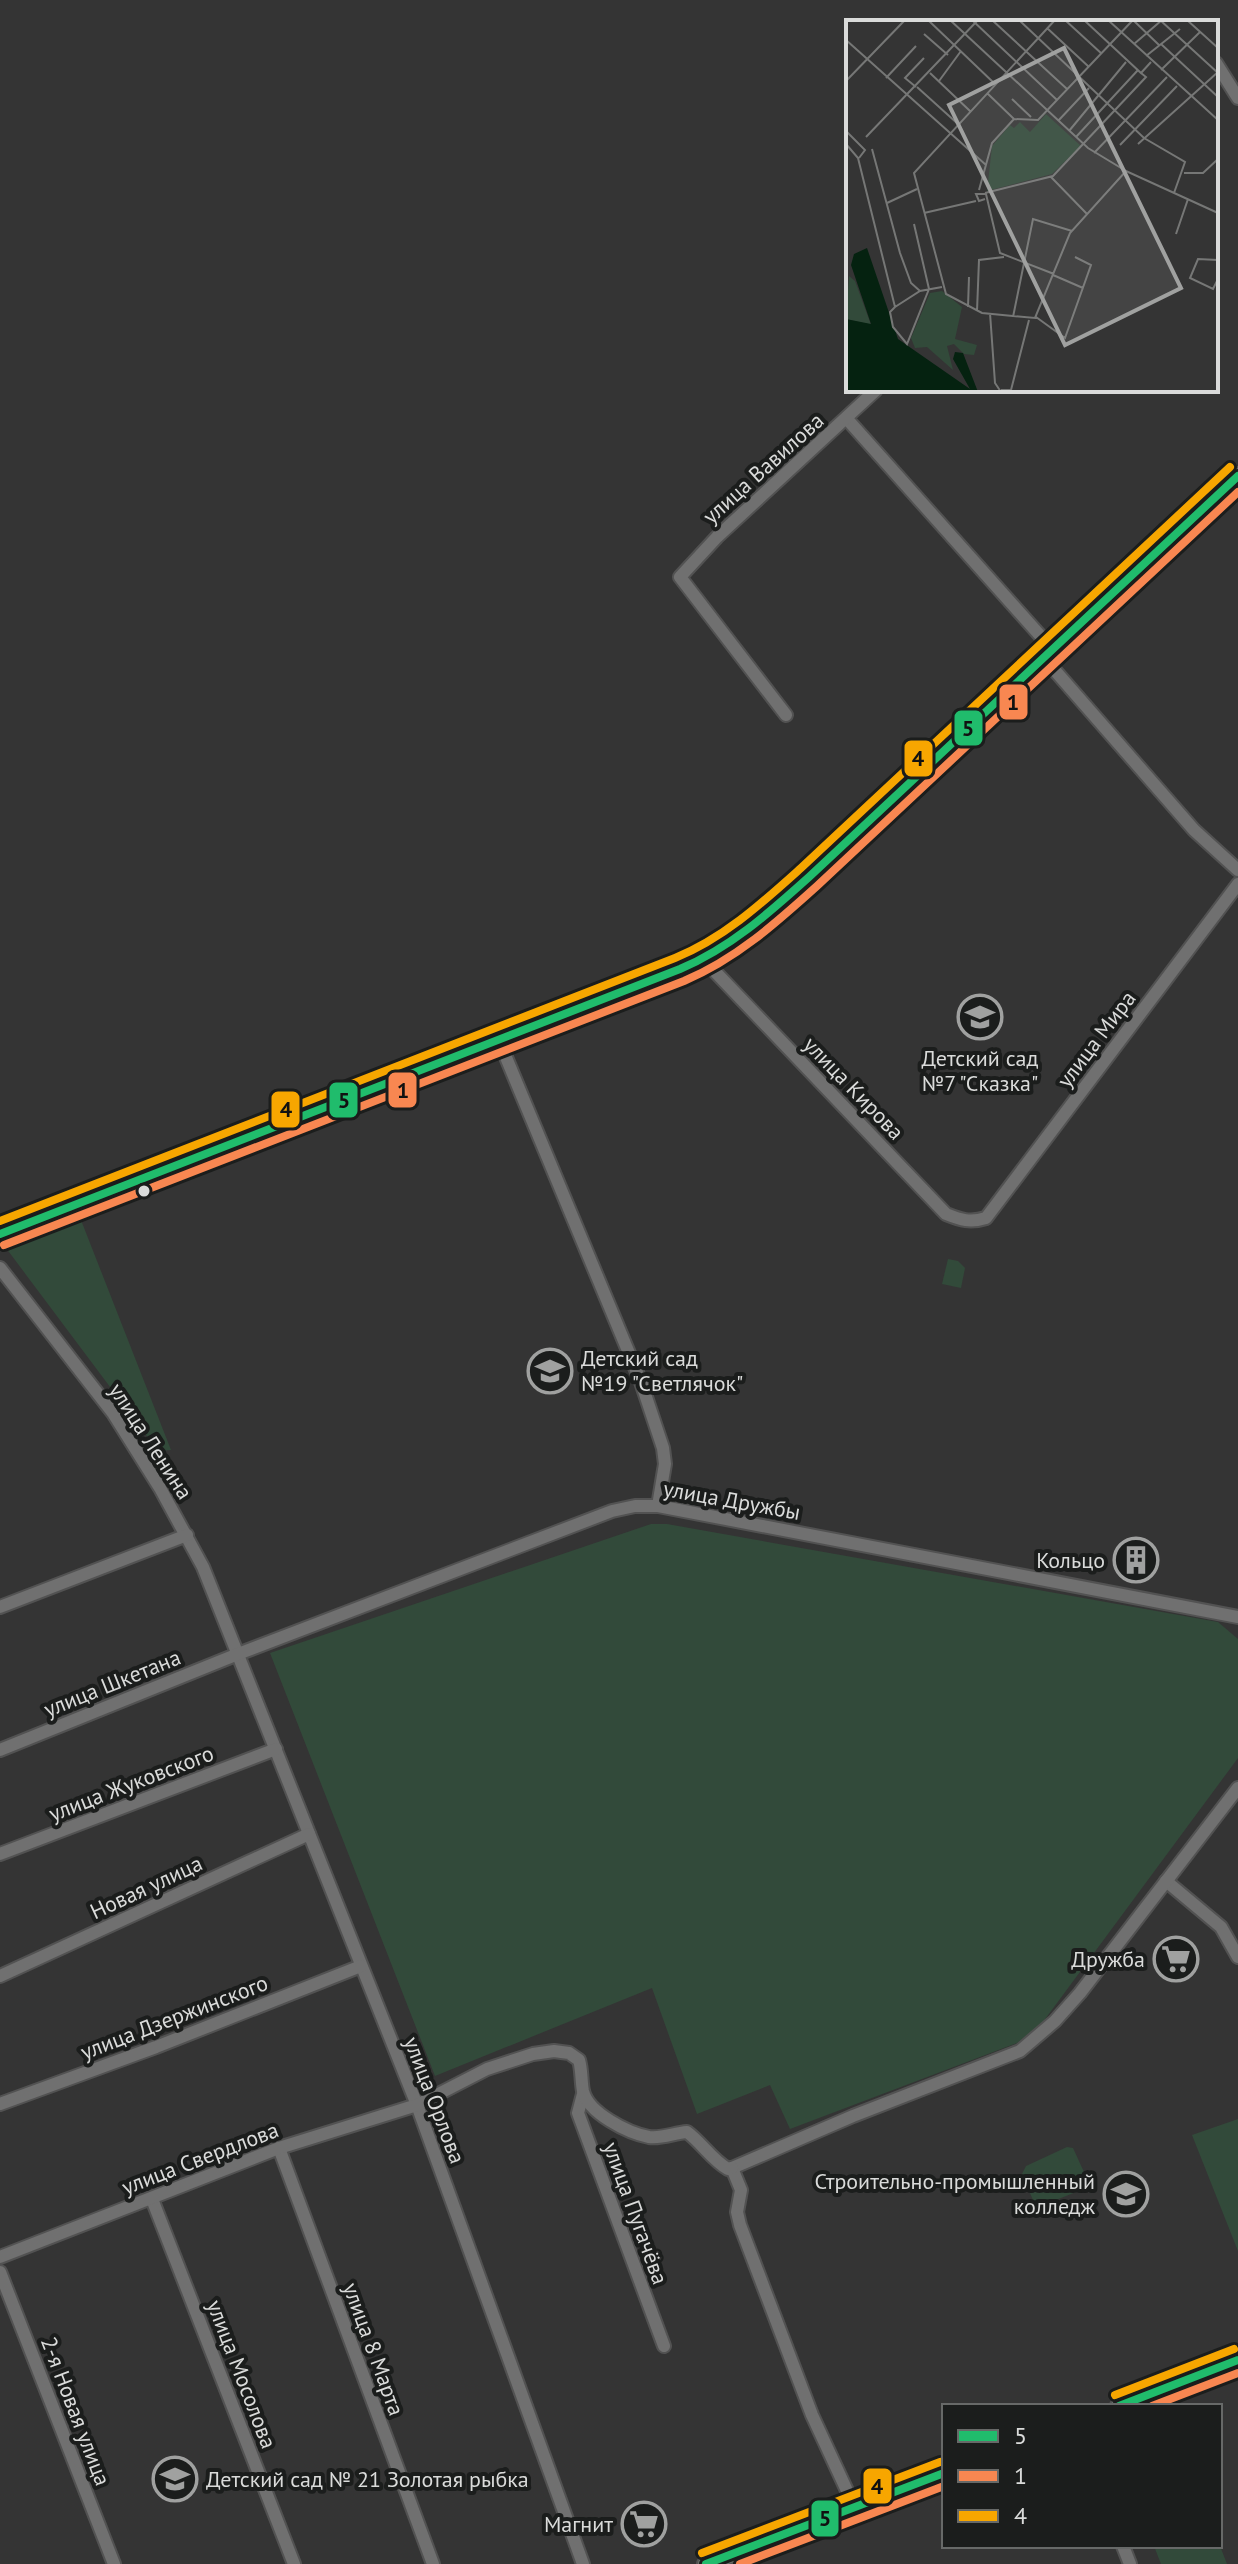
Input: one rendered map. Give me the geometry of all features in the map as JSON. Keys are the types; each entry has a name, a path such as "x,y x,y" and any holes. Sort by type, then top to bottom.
{"main road":[{"path":"0,1234 703,959 726,945 775,907 1238,476"},
{"path":"1124,2404 1238,2360"},
{"path":"706,2564 746,2557 855,2508 942,2474"}],"street":[{"path":"1218,66 1238,98"},
{"path":"847,419 874,392"},
{"name":"улица Вавилова","path":"786,715 680,577 717,537 847,419 1049,654 1194,830 1238,870"},
{"name":"улица Мира","path":"986,1218 1238,884"},
{"name":"улица Кирова","path":"703,959 946,1214 964,1221 986,1218"},
{"path":"498,1038 641,1382 663,1448 665,1464 658,1506"},
{"name":"улица Ленина","path":"0,1268 113,1413 187,1535 218,1601 238,1654"},
{"name":"улица Дружбы","path":"238,1654 612,1511 635,1506 658,1506 1238,1617"},
{"path":"0,1607 187,1535"},
{"name":"улица Орлова","path":"238,1654 417,2105 583,2564"},
{"name":"улица Шкетана","path":"0,1750 238,1654"},
{"name":"улица Жуковского","path":"0,1854 276,1749"},
{"path":"855,2508 812,2415 740,2225 737,2212 741,2190 732,2168 853,2116 1020,2051 1055,2021 1080,1993 1238,1788"},
{"name":"Новая улица","path":"0,1976 309,1834"},
{"path":"1166,1881 1221,1927 1238,1957"},
{"name":"улица Дзержинского","path":"0,2104 156,2047 361,1966"},
{"name":"улица Пугачёва","path":"417,2105 487,2069 533,2054 554,2051 569,2053 579,2060 583,2072 583,2094 578,2113 664,2346"},
{"name":"улица Пугачёва","path":"583,2094 601,2116 638,2134 652,2137 687,2132 719,2164 732,2168"},
{"name":"улица Свердлова","path":"0,2257 279,2148 417,2105"},
{"name":"улица 8 Марта","path":"279,2148 433,2564"},
{"name":"улица Мосолова","path":"152,2199 294,2564"},
{"name":"2-я Новая улица","path":"0,2272 114,2564"}],"green space":[{"path":"79,1215 171,1450 158,1451 6,1248 14,1239"},
{"path":"948,1259 958,1261 965,1268 961,1288 942,1284"},
{"path":"651,1524 667,1524 1218,1622 1238,1639 1238,1758 1040,2026 1017,2043 790,2129 770,2085 697,2114 652,1988 435,2076 270,1653"},
{"path":"1238,2119 1238,2251 1192,2135"},
{"path":"1067,2147 1073,2148 1089,2183 1086,2188 1041,2206 1035,2205 1022,2174 1026,2166"},
{"path":"1155,2548 1221,2548 1227,2564 1161,2564"}],"transit line":[{"name":"4","path":"0,1221 675,958 710,940 757,907 801,868 1230,467"},
{"name":"5","path":"0,1234 680,969 716,951 764,916 809,877 1238,476"},
{"name":"1","path":"4,1245 684,981 721,962 771,927 817,886 1238,492"},
{"name":"4","path":"1115,2395 1234,2349"},
{"name":"5","path":"1124,2404 1238,2360"},
{"name":"1","path":"1157,2404 1238,2373"},
{"name":"4","path":"702,2553 940,2462"},
{"name":"5","path":"706,2564 942,2474"},
{"name":"1","path":"740,2564 942,2487"}],"place":[{"name":"Детский сад №7 \"Сказка\"","path":"980,1017"},
{"name":"Детский сад №19 \"Светлячок\"","path":"550,1371"},
{"name":"Кольцо","path":"1136,1560"},
{"name":"Дружба","path":"1176,1959"},
{"name":"Строительно-промышленный колледж","path":"1126,2194"},
{"name":"Детский сад № 21 Золотая рыбка","path":"175,2479"},
{"name":"Магнит","path":"644,2524"}]}
